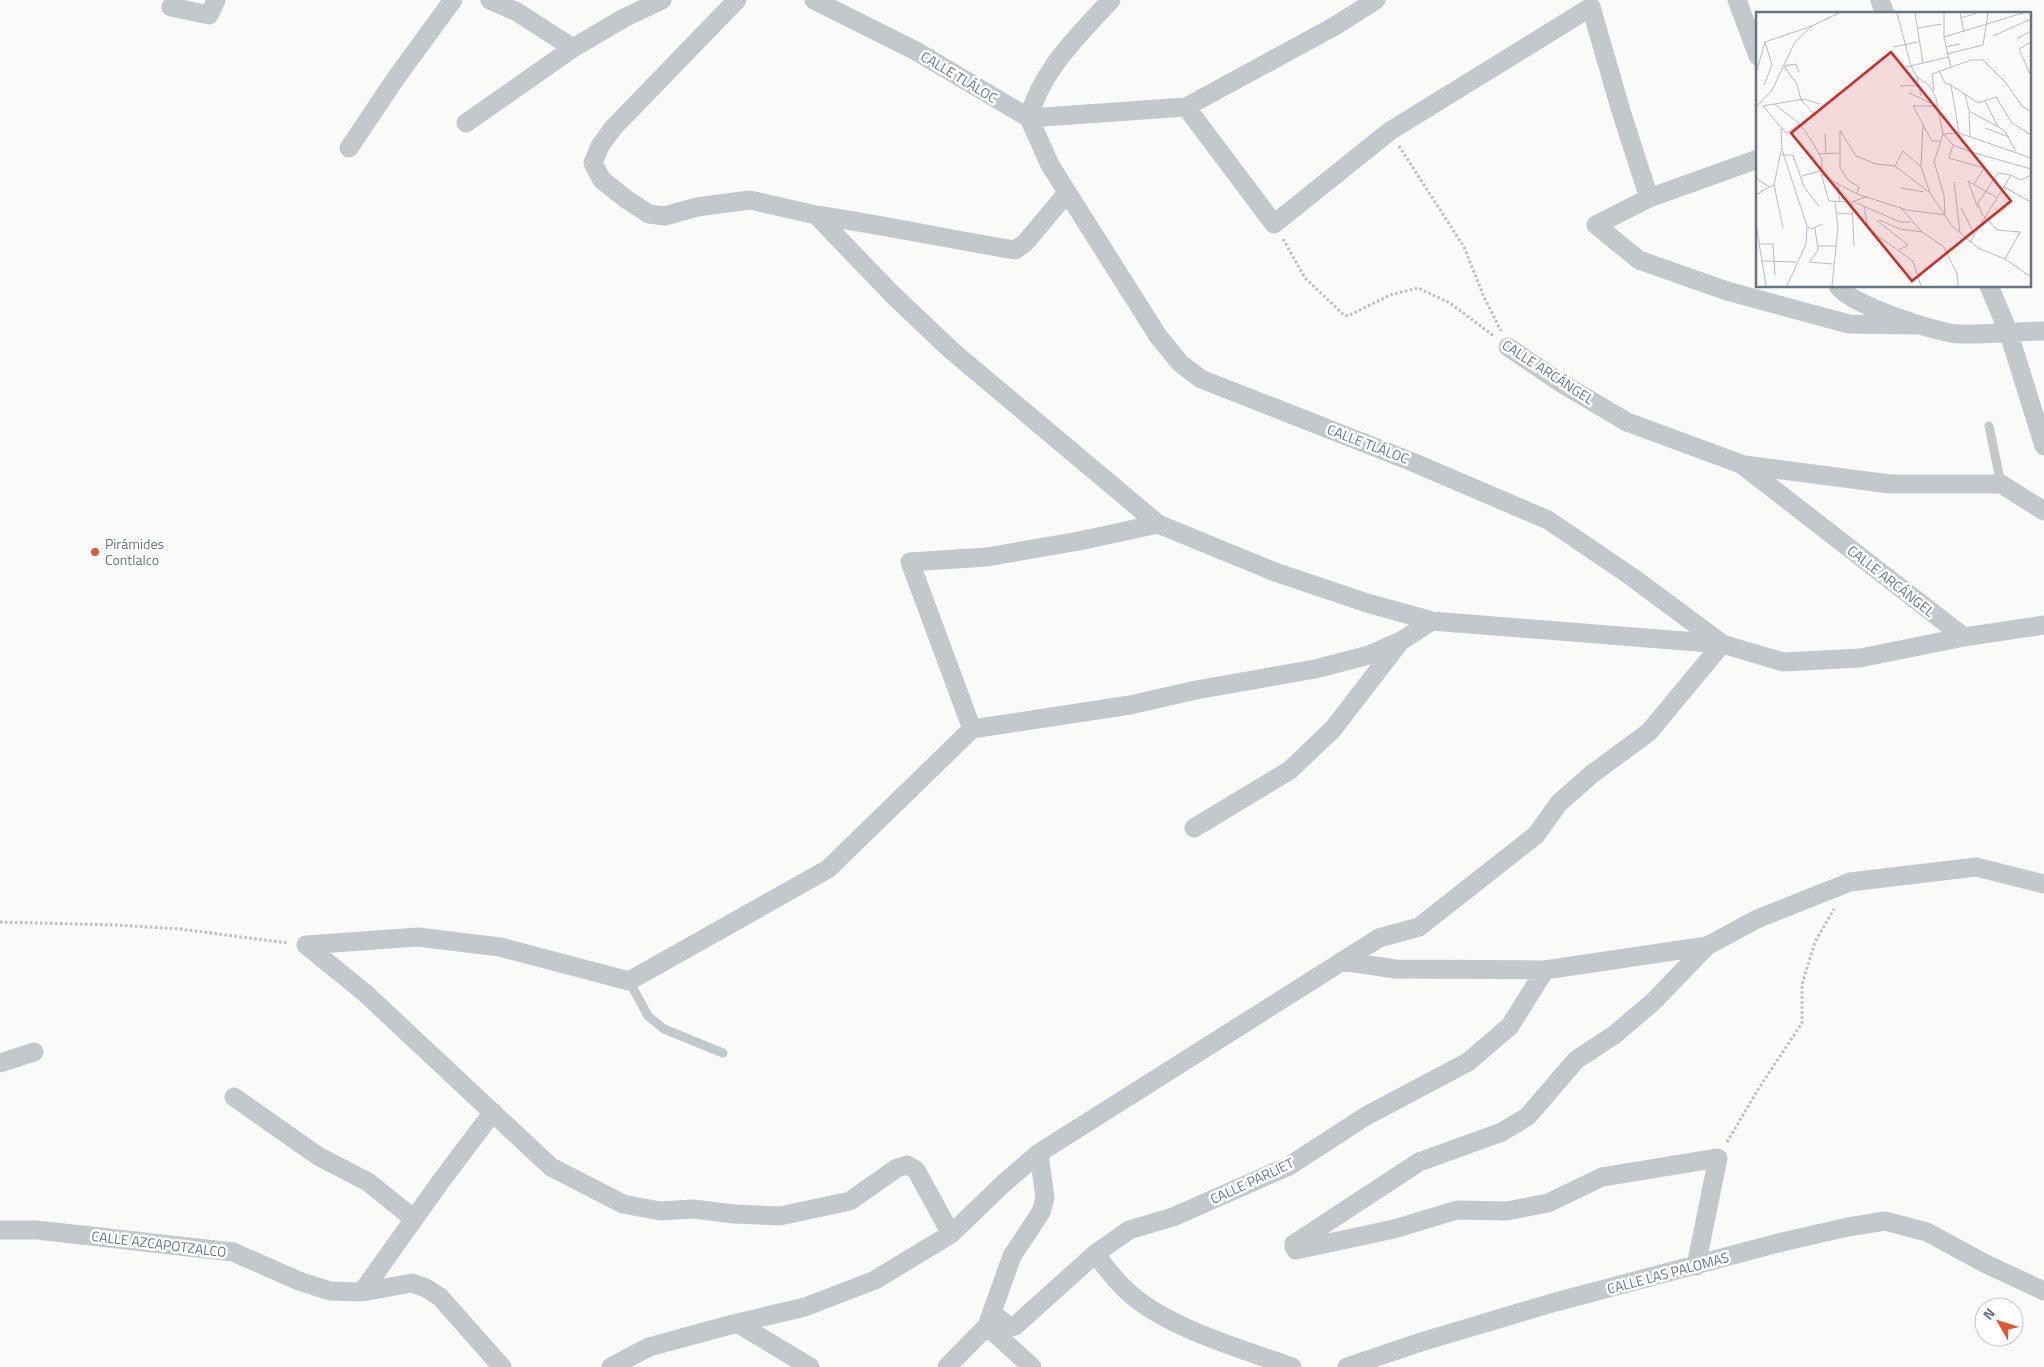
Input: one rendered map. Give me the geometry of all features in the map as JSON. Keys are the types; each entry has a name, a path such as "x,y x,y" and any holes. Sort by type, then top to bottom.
{"street":[{"path":"171,7 209,15 216,0"},
{"path":"349,148 453,0"},
{"path":"490,0 517,12 572,48"},
{"path":"466,122 572,48 624,18 662,0"},
{"path":"737,0 613,128 600,146 593,164 602,180 649,214 665,216 697,206 750,200 816,215 899,228 940,238 1015,250 1025,243 1067,193"},
{"name":"CALLE TLÁLOC","path":"814,0 916,51 1029,118 1050,165 1158,336 1180,363 1202,379 1410,461 1548,520 1632,577 1722,644"},
{"path":"1111,0 1060,55 1033,104 1029,118 1186,108 1335,26 1376,0"},
{"path":"1737,0 1756,51"},
{"path":"1880,0 1884,12"},
{"path":"1186,108 1274,224 1390,131 1591,7 1621,111 1649,198"},
{"path":"1756,160 1649,198 1596,225 1639,260 1727,291 1849,324 1916,325"},
{"path":"816,215 892,294 952,351 1158,524 1275,572 1367,603 1432,621 1722,644 1783,662 1860,658 1964,637 2044,625"},
{"path":"1839,288 1841,291 1864,304 1916,325 1958,334 2044,331"},
{"path":"1990,288 2008,331 2044,446"},
{"name":"CALLE ARCÁNGEL","path":"1508,347 1561,383 1627,422 1742,464 1964,637"},
{"path":"1742,464 1890,484 2001,484 2044,511"},
{"path":"972,729 910,562 987,557 1158,524"},
{"path":"306,945 418,937 500,947 628,981 828,869 972,729 1130,705 1196,690 1315,669 1369,655 1400,641 1432,621"},
{"path":"1194,828 1290,770 1333,729 1400,641"},
{"path":"611,1367 649,1347 805,1307 875,1280 951,1234 1004,1183 1039,1153 1379,938 1419,927 1536,834 1559,803 1592,774 1649,732 1722,644"},
{"path":"1696,1266 1718,1158 1602,1177 1548,1203 1507,1211 1457,1210 1394,1229 1296,1250 1294,1244 1419,1162 1502,1132 1528,1116 1576,1060 1614,1035 1653,1002 1707,946 1757,920 1850,882 1976,867 2044,884"},
{"path":"306,945 364,993 552,1167 623,1204 660,1210 693,1209 734,1214 780,1216 850,1201 898,1168 907,1165 916,1170 951,1234"},
{"path":"1342,961 1395,969 1545,970 1707,946"},
{"name":"CALLE PARLIET","path":"990,1320 1010,1327 1015,1326 1095,1254 1128,1230 1173,1217 1289,1166 1366,1116 1468,1062 1510,1026 1545,970"},
{"path":"0,1063 34,1052"},
{"path":"234,1097 318,1156 368,1182 414,1219"},
{"path":"362,1292 493,1112"},
{"path":"947,1367 990,1320 1012,1256 1041,1212 1045,1198 1039,1153"},
{"name":"CALLE LAS PALOMAS","path":"1347,1367 1421,1342 1552,1303 1782,1242 1848,1226 1885,1221 1927,1232 1986,1264 2044,1291"},
{"name":"CALLE AZCAPOTZALCO","path":"0,1230 38,1230 233,1252 299,1281 330,1292 362,1292 412,1283 426,1288 440,1297 496,1360"},
{"path":"1095,1254 1125,1290 1164,1318 1225,1343 1292,1367"},
{"path":"990,1320 1032,1367"},
{"path":"737,1323 810,1367"}],"lane":[{"path":"1989,426 2001,484"},
{"path":"628,981 648,1016 664,1029 723,1053"}],"path":[{"path":"1390,131 1464,247 1484,297 1508,347"},
{"name":"CALLE ARCÁNGEL","path":"1274,224 1305,278 1344,315 1348,316 1390,295 1418,288 1450,303 1508,347"},
{"path":"1718,1158 1759,1088 1802,1023 1802,984 1815,942 1835,908"},
{"path":"0,922 180,929 306,945"}],"place":[{"name":"Pirámides Contlalco","path":"95,552"}]}
